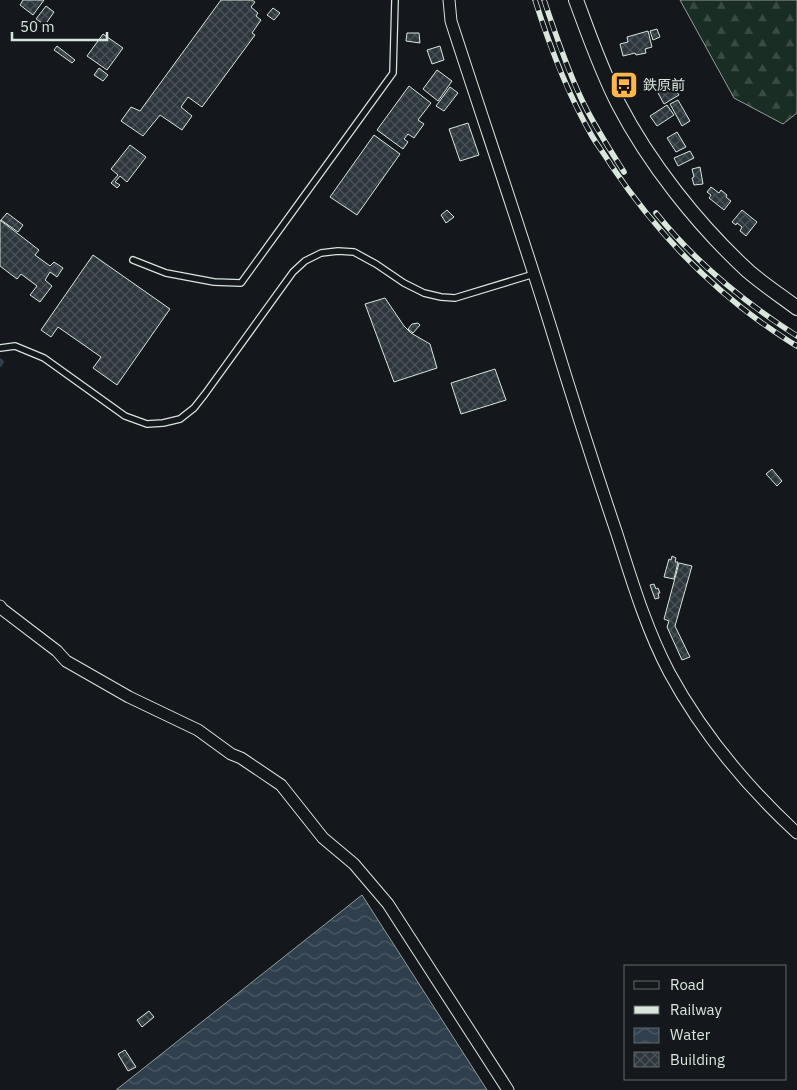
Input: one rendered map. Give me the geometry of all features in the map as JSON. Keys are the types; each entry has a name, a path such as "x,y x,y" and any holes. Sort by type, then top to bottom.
{"street":[{"path":"449,0 451,21 534,274 577,414 639,603 652,636 678,687 716,745 760,797 797,834"},
{"path":"576,0 601,66 618,103 644,148 677,193 712,235 749,272 797,308"},
{"path":"0,606 57,650 66,661 129,697 198,730 231,754 241,758 281,785 323,838 354,864 388,904 508,1090"}],"lane":[{"path":"132,260 166,273 214,282 240,283 393,73 395,0"},
{"path":"0,348 15,346 44,358 125,416 147,424 163,424 180,419 194,408 293,272 304,261 321,253 354,252 410,286 424,293 441,297 455,298 534,274"}],"green space":[{"path":"680,0 797,0 797,113 783,124 734,98"}],"water":[{"path":"362,895 487,1090 116,1090"}],"building":[{"path":"23,0 44,0 33,15 20,5"},
{"path":"221,0 252,0 255,2 251,7 258,13 256,16 261,20 252,33 255,35 202,107 188,97 181,107 192,116 182,130 160,115 143,136 121,121 131,107 140,111"},
{"path":"46,6 54,12 45,25 36,19"},
{"path":"273,8 280,13 274,20 267,15"},
{"path":"657,29 660,37 653,40 650,31"},
{"path":"648,31 652,47 645,49 646,53 623,56 620,44 628,42 627,37"},
{"path":"407,33 419,33 420,43 406,41"},
{"path":"103,34 123,48 107,70 87,56"},
{"path":"57,46 75,60 72,63 54,50"},
{"path":"440,46 444,60 432,64 427,50"},
{"path":"99,68 108,75 103,81 94,75"},
{"path":"437,70 452,81 438,101 423,89"},
{"path":"672,84 679,95 664,104 658,93"},
{"path":"409,86 431,103 418,120 424,124 414,138 408,134 404,139 408,142 403,149 377,130"},
{"path":"450,87 458,93 444,111 436,106"},
{"path":"678,100 690,121 682,126 670,104"},
{"path":"667,105 674,115 657,126 650,116"},
{"path":"468,123 479,155 460,161 449,129"},
{"path":"677,132 686,147 676,152 667,138"},
{"path":"374,135 400,154 357,215 330,197"},
{"path":"130,145 146,157 127,182 120,176 115,182 120,185 117,188 111,183 118,175 111,169"},
{"path":"690,151 694,158 678,166 674,158"},
{"path":"700,167 703,184 694,185 692,169"},
{"path":"711,187 719,193 721,190 731,201 724,210 709,198 711,195 707,192"},
{"path":"447,210 454,217 446,223 441,215"},
{"path":"742,210 757,222 746,236 740,231 742,227 732,222"},
{"path":"7,213 23,225 18,232 1,220"},
{"path":"0,220 39,250 35,255 50,266 54,262 63,268 57,277 50,272 45,280 52,286 40,302 30,295 37,286 21,274 17,279 0,266"},
{"path":"93,255 170,309 117,385 93,368 101,357 58,327 51,337 41,330"},
{"path":"385,298 404,326 411,333 430,344 437,368 394,382 365,304"},
{"path":"418,323 420,325 413,333 408,329 412,324"},
{"path":"495,369 506,400 461,414 451,383"},
{"path":"772,469 782,481 777,486 766,474"},
{"path":"672,556 676,558 675,562 678,562 674,579 664,577 669,559 671,560"},
{"path":"679,563 692,566 675,626 690,657 682,660 667,627 669,621 664,619"},
{"path":"654,584 660,593 658,593 659,598 655,599 650,585"},
{"path":"149,1011 154,1017 142,1027 137,1020"},
{"path":"125,1050 136,1067 128,1071 118,1054"}],"waterway":[{"path":"0,360 2,362 0,365"}],"railway":[{"path":"535,0 553,52 575,103 592,136 627,188 679,251 719,289 762,323 797,346"},
{"path":"544,0 581,98 596,127 624,172"},
{"path":"656,213 687,248 721,280 797,336"}],"place":[{"name":"鉄原前","path":"624,85"}]}
